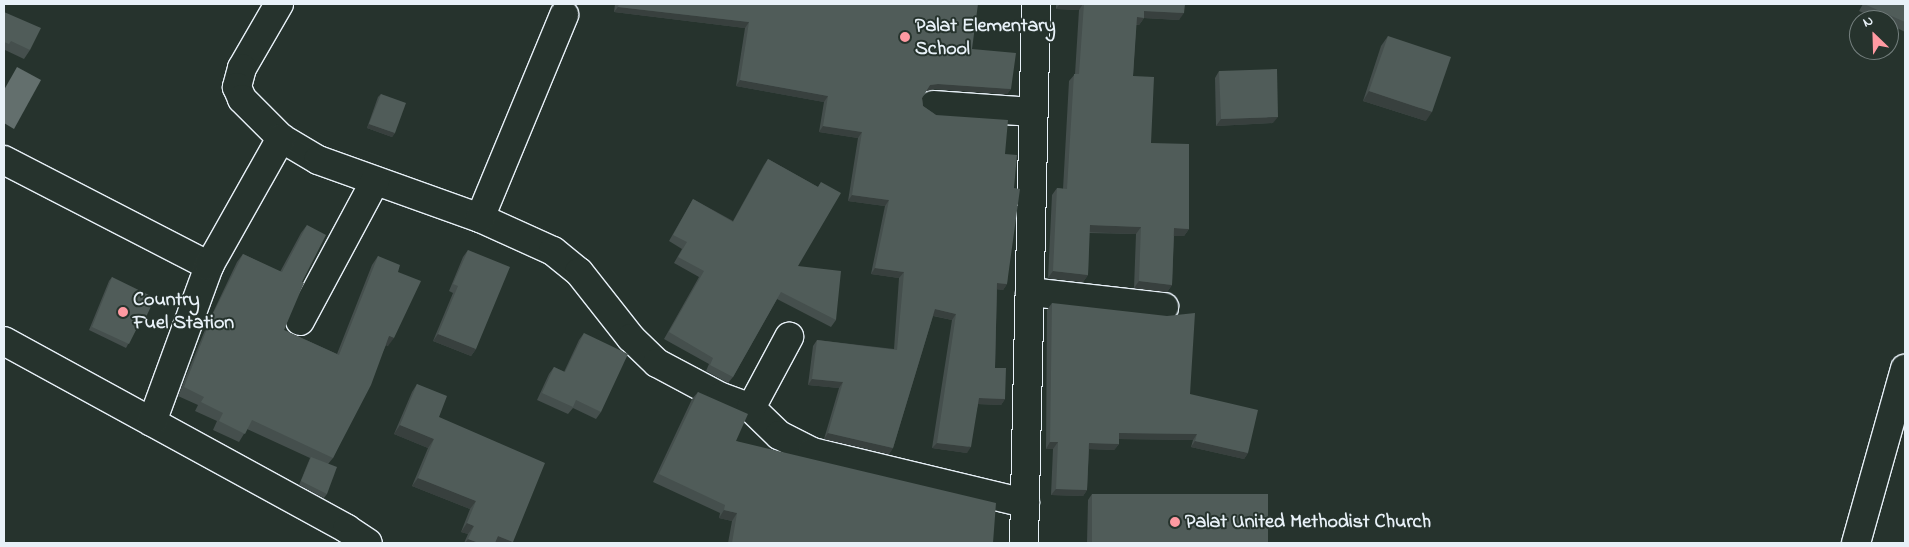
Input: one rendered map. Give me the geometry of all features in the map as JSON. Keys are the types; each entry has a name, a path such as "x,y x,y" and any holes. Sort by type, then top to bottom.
{"street":[{"path":"279,4 242,68 237,87 242,99 281,138 318,160 480,218 553,251 579,272 631,338 658,363 721,398 751,408 778,435 812,452 1025,503"},
{"path":"1024,543 1036,4"},
{"path":"480,218 564,15"},
{"path":"934,105 1033,112"},
{"path":"152,422 208,266 281,138"},
{"path":"4,160 208,266"},
{"path":"300,322 375,181"},
{"path":"1030,292 1164,308"},
{"path":"751,408 789,337"},
{"path":"4,341 368,543"},
{"path":"1856,543 1905,368"}],"shaded area":[{"path":"17,67 41,80 14,129 4,123 4,90"}],"building":[{"path":"619,4 978,4 972,49 1016,53 1011,89 938,84 930,85 922,98 923,106 936,115 1008,120 1005,154 1017,155 1014,188 1020,189 1007,284 997,283 995,368 1006,368 1005,399 979,398 971,447 937,443 956,314 935,309 893,448 828,433 843,382 812,379 817,340 897,350 904,272 875,268 889,200 852,195 862,132 823,126 828,96 740,80 749,22 618,7"},
{"path":"1084,4 1185,4 1184,13 1144,11 1144,18 1137,17 1133,76 1154,77 1151,143 1189,144 1189,229 1174,228 1172,285 1139,281 1141,227 1090,225 1088,275 1053,271 1057,188 1067,189 1074,74 1079,74"},
{"path":"1864,4 1905,4 1905,22 1899,19 1899,10 1878,10"},
{"path":"4,12 41,28 30,50 11,41 9,44 4,42"},
{"path":"1388,36 1451,57 1432,112 1369,91"},
{"path":"1277,69 1278,117 1221,119 1219,71"},
{"path":"381,94 406,103 395,133 369,124"},
{"path":"768,159 818,187 821,182 841,193 798,266 841,271 836,320 781,292 733,377 710,365 713,358 669,332 704,271 678,257 687,242 673,235 693,199 733,222"},
{"path":"307,225 326,235 302,282 304,283 284,330 339,355 378,256 400,265 398,272 421,281 394,338 389,336 371,385 333,458 252,420 245,434 219,421 223,413 201,402 204,397 184,387 212,316 243,254 282,272"},
{"path":"468,250 510,267 476,349 438,334 458,286 453,284"},
{"name":"Country Fuel Station","path":"112,277 155,298 146,317 143,316 129,344 92,327"},
{"path":"1052,303 1167,316 1195,313 1190,394 1258,410 1248,453 1195,441 1197,434 1119,433 1119,444 1089,443 1087,490 1056,489 1058,442 1050,442"},
{"path":"584,333 628,354 601,412 576,400 573,407 542,393 554,367 565,372"},
{"path":"417,384 447,396 439,417 545,463 513,542 498,536 495,543 479,543 468,539 474,526 467,523 476,501 418,478 434,439 400,425"},
{"path":"698,392 748,414 736,441 996,503 993,543 732,543 737,513 724,510 725,505 659,474"},
{"path":"311,457 337,467 327,494 301,481"},
{"name":"Palat United Methodist Church","path":"1092,494 1268,494 1268,543 1092,543"}],"place":[{"name":"Palat Elementary School","path":"905,37"},
{"name":"Country Fuel Station","path":"123,312"},
{"name":"Palat United Methodist Church","path":"1175,522"}]}
